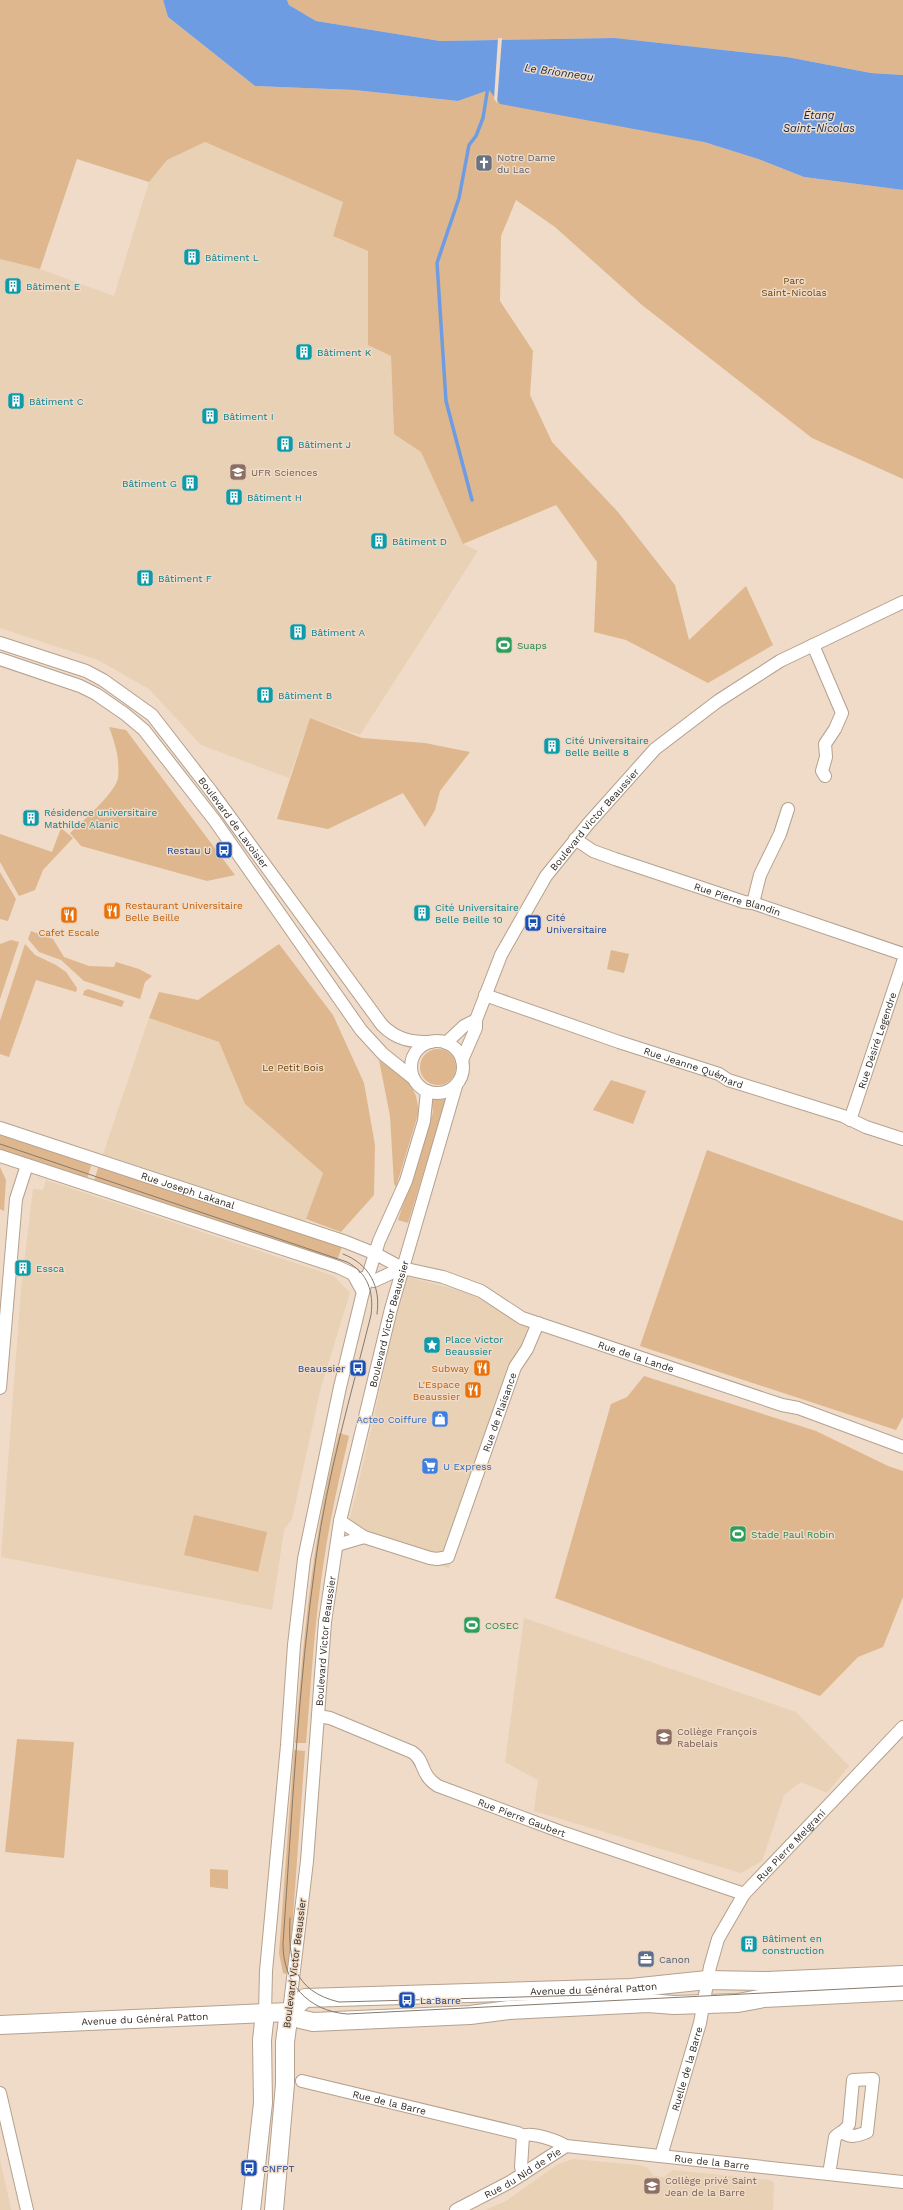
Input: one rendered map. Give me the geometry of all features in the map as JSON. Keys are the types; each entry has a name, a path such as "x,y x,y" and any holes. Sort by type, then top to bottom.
{"street":[{"name":"Boulevard Victor Beaussier","path":"462,1060 476,1028 476,1020 501,955 521,917 546,876 575,839 655,749 718,701 780,661 903,602"},
{"name":"Boulevard de Lavoisier","path":"0,643 86,671 108,684 152,715 255,851 382,1025 393,1035 404,1040 432,1042"},
{"path":"813,645 842,713 835,729 825,744 826,757 822,771 825,776"},
{"name":"Boulevard de Lavoisier","path":"0,659 80,686 116,706 144,730 215,821 361,1030 383,1054 413,1078"},
{"path":"753,903 760,875 780,834 788,809"},
{"name":"Rue Pierre Blandin","path":"575,839 593,851 615,859 744,902 753,903 903,954"},
{"name":"Rue Désiré Legendre","path":"850,1120 903,962"},
{"name":"Rue Jeanne Quémard","path":"485,995 619,1042 719,1074 734,1082 790,1098 866,1127 903,1139"},
{"path":"446,1043 464,1026 476,1020"},
{"path":"432,1042 446,1043 458,1051 462,1060 462,1076 456,1086 442,1093 427,1091 419,1086 413,1078 411,1065 415,1053 425,1044 432,1042"},
{"name":"Boulevard Victor Beaussier","path":"274,2210 285,2084 285,2042 307,1860 326,1622 340,1521 361,1428 402,1268 456,1086"},
{"path":"251,2210 263,2102 262,2040 265,2013 266,1971 288,1745 294,1645 304,1559 340,1387 365,1287 379,1241 406,1181 424,1121 427,1091"},
{"name":"Rue Joseph Lakanal","path":"0,1128 312,1230 376,1254"},
{"path":"0,1156 353,1274 365,1287"},
{"path":"0,1388 16,1199 27,1165"},
{"name":"Rue de la Lande","path":"376,1254 402,1268 443,1277 481,1291 522,1318 622,1353 782,1405 798,1408 903,1447"},
{"path":"365,1287 374,1281 402,1268"},
{"name":"Rue de Plaisance","path":"340,1521 364,1536 430,1558 437,1559 448,1556 516,1367 527,1349 538,1323"},
{"path":"337,1545 364,1536"},
{"name":"Rue Pierre Gaubert","path":"318,1716 330,1718 349,1725 416,1754 425,1776 438,1786 564,1833 744,1894"},
{"name":"Rue Pierre Melgrani","path":"707,1980 718,1939 744,1894 903,1727"},
{"name":"Avenue du Général Patton","path":"289,2012 305,1998 631,1988 707,1980 767,1981 903,1975"},
{"name":"Ruelle de la Barre","path":"661,2156 700,2023 707,1980"},
{"name":"Avenue du Général Patton","path":"0,2022 289,2012 300,2019 313,2022 470,2015 509,2010 648,2003 738,2003 764,1998 903,1991"},
{"path":"829,2174 835,2138 843,2132 849,2124 853,2080 873,2080 867,2132 854,2136 846,2135 843,2132"},
{"name":"Rue de la Barre","path":"302,2081 518,2133 523,2136 528,2134 560,2142 566,2146 903,2182"},
{"path":"0,2093 27,2210"},
{"path":"523,2136 521,2167 523,2174"},
{"name":"Rue du Nid de Pie","path":"456,2210 523,2174 566,2146"}],"shaded area":[{"name":"UFR Sciences","path":"205,142 343,202 333,236 368,251 368,345 391,356 394,434 421,452 463,544 478,551 360,735 310,718 289,778 201,745 149,689 98,660 0,628 0,259 40,269 114,296 149,182 167,160"},
{"path":"149,1018 219,1042 245,1104 323,1173 305,1222 103,1154"},
{"path":"46,1180 334,1276 350,1293 321,1387 292,1519 284,1530 272,1610 1,1557 21,1289 33,1189 43,1190"},
{"path":"404,1276 469,1293 529,1325 449,1568 345,1539 371,1430"},
{"name":"Collège François Rabelais","path":"524,1618 796,1712 849,1766 827,1793 801,1782 784,1795 762,1861 741,1873 534,1811 538,1780 505,1762"},
{"name":"Collège privé Saint Jean de la Barre","path":"573,2159 638,2165 647,2167 654,2176 664,2177 673,2170 770,2180 774,2183 773,2210 486,2210 506,2201 558,2164"},
{"path":"0,2160 10,2204 11,2210 0,2210"}],"green space":[{"name":"Parc Saint-Nicolas","path":"0,0 163,0 168,17 255,86 354,90 458,101 489,90 704,142 758,159 804,177 903,190 903,479 812,438 642,305 555,227 516,200 501,236 500,301 533,351 530,395 552,442 618,512 675,585 689,640 746,586 773,645 708,683 626,640 594,632 597,562 556,505 463,544 421,452 394,434 391,356 368,345 368,251 333,236 343,202 205,142 167,160 149,182 77,159 40,269 0,259"},
{"path":"287,0 903,0 903,75 871,73 787,57 615,38 440,41 316,21 289,5"},
{"path":"310,718 362,738 425,743 470,752 440,791 435,810 425,827 403,793 328,829 277,819"},
{"path":"109,727 126,730 235,875 207,881 81,846 70,833 105,799 116,784 118,778 116,751"},
{"path":"61,828 73,838 43,870 35,890 19,896 0,862 0,834 52,852"},
{"path":"0,872 16,899 8,921 0,919"},
{"path":"31,931 53,939 64,957 89,966 114,967 116,962 139,969 152,976 145,982 140,999 84,981 61,960 39,952 28,939"},
{"path":"11,940 19,942 0,999 0,944"},
{"path":"25,944 35,955 56,965 66,972 77,988 76,992 36,980 9,1057 0,1054 0,1021"},
{"name":"Le Petit Bois","path":"279,944 333,1015 364,1083 375,1145 374,1195 341,1232 306,1219 323,1173 245,1104 219,1042 149,1018 159,992 198,1000"},
{"path":"611,950 629,954 624,973 607,969"},
{"path":"88,989 124,1001 122,1007 83,995 84,991"},
{"path":"441,1049 451,1054 455,1060 455,1074 451,1080 445,1084 435,1085 425,1080 421,1074 420,1064 425,1054 431,1050"},
{"path":"379,1060 409,1082 416,1096 419,1111 396,1187 394,1184 390,1116"},
{"path":"611,1080 646,1091 633,1124 593,1110"},
{"path":"447,1097 408,1223 398,1220 433,1112 431,1098"},
{"path":"0,1132 92,1163 87,1179 0,1150"},
{"path":"707,1150 903,1221 903,1417 896,1430 640,1346"},
{"path":"99,1165 342,1247 336,1263 94,1181"},
{"path":"0,1167 6,1180 4,1211 0,1209"},
{"name":"Stade Paul Robin","path":"644,1376 816,1431 888,1466 903,1471 903,1597 883,1647 858,1657 820,1696 555,1598 611,1404 627,1397"},
{"path":"339,1433 349,1436 325,1551 315,1633 306,1743 295,1743 310,1587 322,1511"},
{"path":"194,1515 267,1532 258,1572 184,1555"},
{"path":"17,1739 74,1742 64,1858 5,1852"},
{"path":"294,1750 305,1751 289,1971 287,1974 283,1973 279,1953"},
{"path":"210,1869 228,1870 228,1889 210,1887"}],"water":[{"name":"Étang Saint-Nicolas","path":"163,0 287,0 289,5 316,21 440,41 615,38 787,57 871,73 903,75 903,190 804,177 758,159 704,142 500,104 489,90 458,101 354,90 255,86 168,17"}],"pier":[{"path":"498,38 502,38 497,103 494,99"}],"waterway":[{"path":"472,500 446,401 437,263 459,198 469,145 476,136 483,118 488,87"}],"tram line":[{"path":"0,1144 347,1262 360,1272 368,1284 372,1307 371,1315 326,1497 316,1558 305,1654 296,1751 283,1944 284,1958 288,1971 300,1992 310,2001 321,2007 333,2012 347,2014 903,1986"},
{"path":"343,1254 360,1264 371,1277 377,1294 377,1314"},
{"path":"290,1918 290,1947 296,1972 303,1982 312,1990 324,1997 339,2002 593,1995"}],"place":[{"name":"Notre Dame du Lac","path":"484,163"},
{"name":"Bâtiment L","path":"192,257"},
{"name":"Bâtiment E","path":"13,286"},
{"name":"Bâtiment K","path":"304,352"},
{"name":"Bâtiment C","path":"16,401"},
{"name":"Bâtiment I","path":"210,416"},
{"name":"Bâtiment J","path":"285,444"},
{"name":"UFR Sciences","path":"238,472"},
{"name":"Bâtiment G","path":"190,483"},
{"name":"Bâtiment H","path":"234,497"},
{"name":"Bâtiment D","path":"379,541"},
{"name":"Bâtiment F","path":"145,578"},
{"name":"Bâtiment A","path":"298,632"},
{"name":"Suaps","path":"504,645"},
{"name":"Bâtiment B","path":"265,695"},
{"name":"Cité Universitaire Belle Beille 8","path":"552,746"},
{"name":"Résidence universitaire Mathilde Alanic","path":"31,818"},
{"name":"Restau U","path":"224,850"},
{"name":"Restaurant Universitaire Belle Beille","path":"112,911"},
{"name":"Cité Universitaire Belle Beille 10","path":"422,913"},
{"name":"Cafet Escale","path":"69,915"},
{"name":"Cité Universitaire","path":"533,923"},
{"name":"Essca","path":"23,1268"},
{"name":"Place Victor Beaussier","path":"432,1345"},
{"name":"Beaussier","path":"358,1368"},
{"name":"Subway","path":"482,1368"},
{"name":"L'Espace Beaussier","path":"473,1390"},
{"name":"Acteo Coiffure","path":"440,1419"},
{"name":"U Express","path":"430,1466"},
{"name":"Stade Paul Robin","path":"738,1534"},
{"name":"COSEC","path":"472,1625"},
{"name":"Collège François Rabelais","path":"664,1737"},
{"name":"Bâtiment en construction","path":"749,1944"},
{"name":"Canon","path":"646,1959"},
{"name":"La Barre","path":"407,2000"},
{"name":"CNFPT","path":"249,2168"},
{"name":"Collège privé Saint Jean de la Barre","path":"652,2186"}],"water label":[{"name":"Le Brionneau","path":"559,72"}]}
